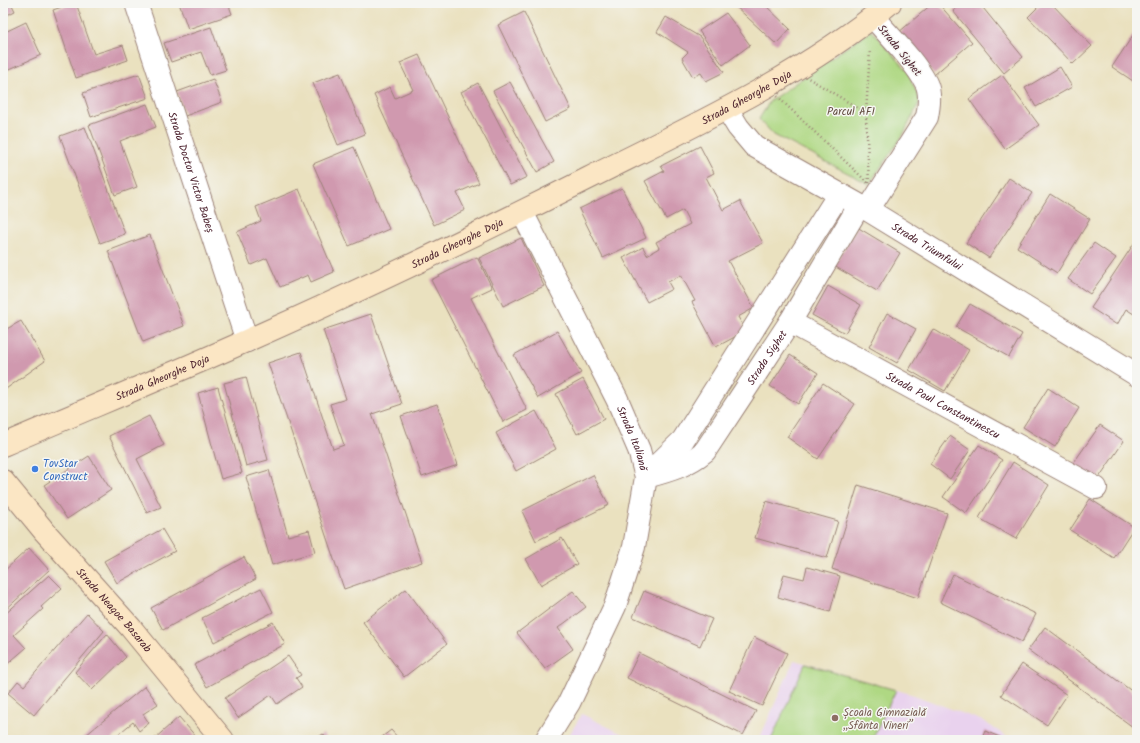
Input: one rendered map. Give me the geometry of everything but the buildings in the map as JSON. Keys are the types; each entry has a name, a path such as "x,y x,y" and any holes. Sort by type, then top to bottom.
{"main road":[{"name":"Strada Gheorghe Doja","path":"3,445 247,341 522,212 727,109 795,70 873,17 890,3"},
{"name":"Strada Neagoe Basarab","path":"3,481 45,532 130,628 223,740"}],"street":[{"name":"Strada Doctor Victor Babeș","path":"136,3 247,341"},
{"name":"Strada Sighet","path":"646,477 679,468 695,459 705,451 864,208 927,117 930,104 927,84 900,48 873,17"},
{"name":"Strada Triumfului","path":"727,109 738,128 754,146 864,208 1137,375"},
{"path":"646,477 683,440 839,194"},
{"name":"Strada Italiană","path":"522,212 617,399 639,450 646,477 634,547 615,606 569,702 546,740"},
{"name":"Strada Paul Constantinescu","path":"790,322 1096,488"}],"path":[{"path":"866,113 795,70 777,96 870,184 866,113 873,17"}],"shaded area":[{"name":"Școala Gimnazială ,,Sfânta Vineri”","path":"794,660 914,695 983,721 1012,740 759,740"},
{"path":"582,714 634,740 566,740"}],"green space":[{"name":"Parcul AFI","path":"871,30 907,70 920,101 903,135 869,184 774,135 759,119 770,101"},
{"name":"Școala Gimnazială ,,Sfânta Vineri”","path":"805,664 896,690 872,740 771,740"}],"place":[{"name":"TovStar Construct","path":"35,469"},
{"name":"Școala Gimnazială ,,Sfânta Vineri”","path":"835,718"}]}
